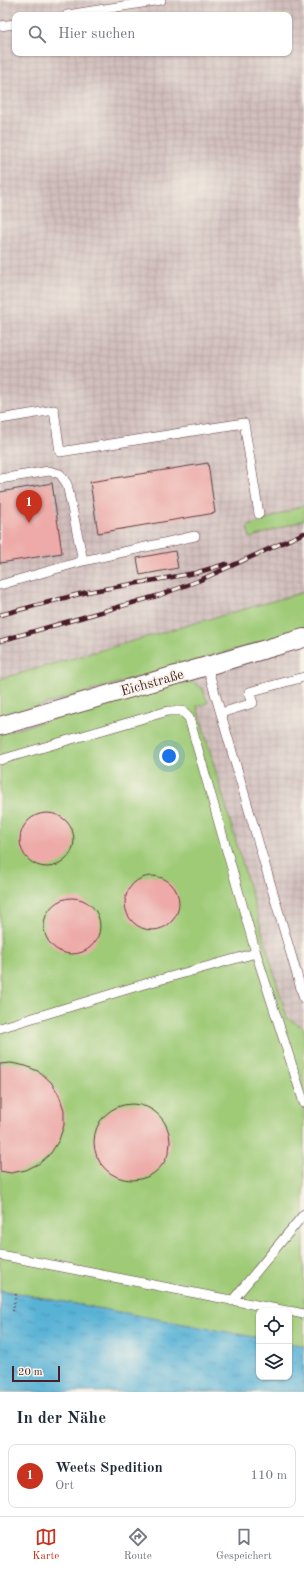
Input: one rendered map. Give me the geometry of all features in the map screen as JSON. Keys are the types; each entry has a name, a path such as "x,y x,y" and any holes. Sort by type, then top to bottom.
{"street":[{"name":"Eichstraße","path":"0,726 304,638"}],"lane":[{"path":"86,12 161,0"},
{"path":"0,26 12,24"},
{"path":"0,418 54,410 60,452 244,423 259,514"},
{"path":"0,479 49,471 60,474 67,484 83,561"},
{"path":"0,585 83,561 195,536"},
{"path":"208,666 304,999"},
{"path":"221,713 253,704 249,692 304,676"},
{"path":"0,760 168,711 182,711 189,718 256,953 304,1103"},
{"path":"0,1028 141,985 256,953"},
{"path":"295,967 304,965"},
{"path":"232,1301 304,1214"},
{"path":"0,1255 271,1308"},
{"path":"292,1312 304,1314"}],"path":[{"path":"13,1311 16,1293"}],"shaded area":[{"path":"0,0 304,0 304,1346 292,1344 292,1308 256,1308 256,1337 0,1290"}],"green space":[{"path":"304,505 304,520 250,538 247,527"},
{"path":"304,592 304,630 0,717 0,679"},
{"path":"193,682 202,688 208,703 197,706 287,1018 304,1028 304,1346 292,1344 292,1308 256,1308 256,1337 0,1290 0,734 166,686"}],"water":[{"path":"0,1290 256,1337 256,1380 292,1380 292,1344 304,1346 304,1392 0,1392"}],"building":[{"path":"208,463 215,513 98,533 90,482"},
{"path":"52,483 62,553 0,563 0,492"},
{"path":"175,551 178,568 140,575 137,558"},
{"path":"42,813 52,813 62,817 70,825 74,835 74,845 70,855 62,863 52,867 42,867 32,863 24,855 20,845 20,835 24,825 32,817"},
{"path":"147,876 157,876 167,880 175,888 179,898 179,908 175,918 167,926 157,930 147,930 137,926 129,918 125,908 125,898 129,888 137,880"},
{"path":"66,898 78,898 88,902 96,910 100,920 100,932 96,942 88,950 78,954 66,954 56,950 48,942 44,932 44,920 48,910 56,902"},
{"path":"11,1063 26,1066 40,1072 51,1082 59,1095 64,1110 64,1125 59,1140 51,1153 40,1163 26,1170 11,1173 0,1171 0,1064"},
{"path":"132,1104 146,1107 159,1115 167,1128 170,1142 167,1156 159,1169 146,1177 132,1180 118,1177 105,1169 97,1156 94,1142 97,1128 105,1115 118,1107"}],"railway":[{"path":"0,641 160,595 198,581 304,533"},
{"path":"0,615 87,592 195,573 226,564"}],"place":[{"name":"Weets Spedition","path":"29,523"}]}
